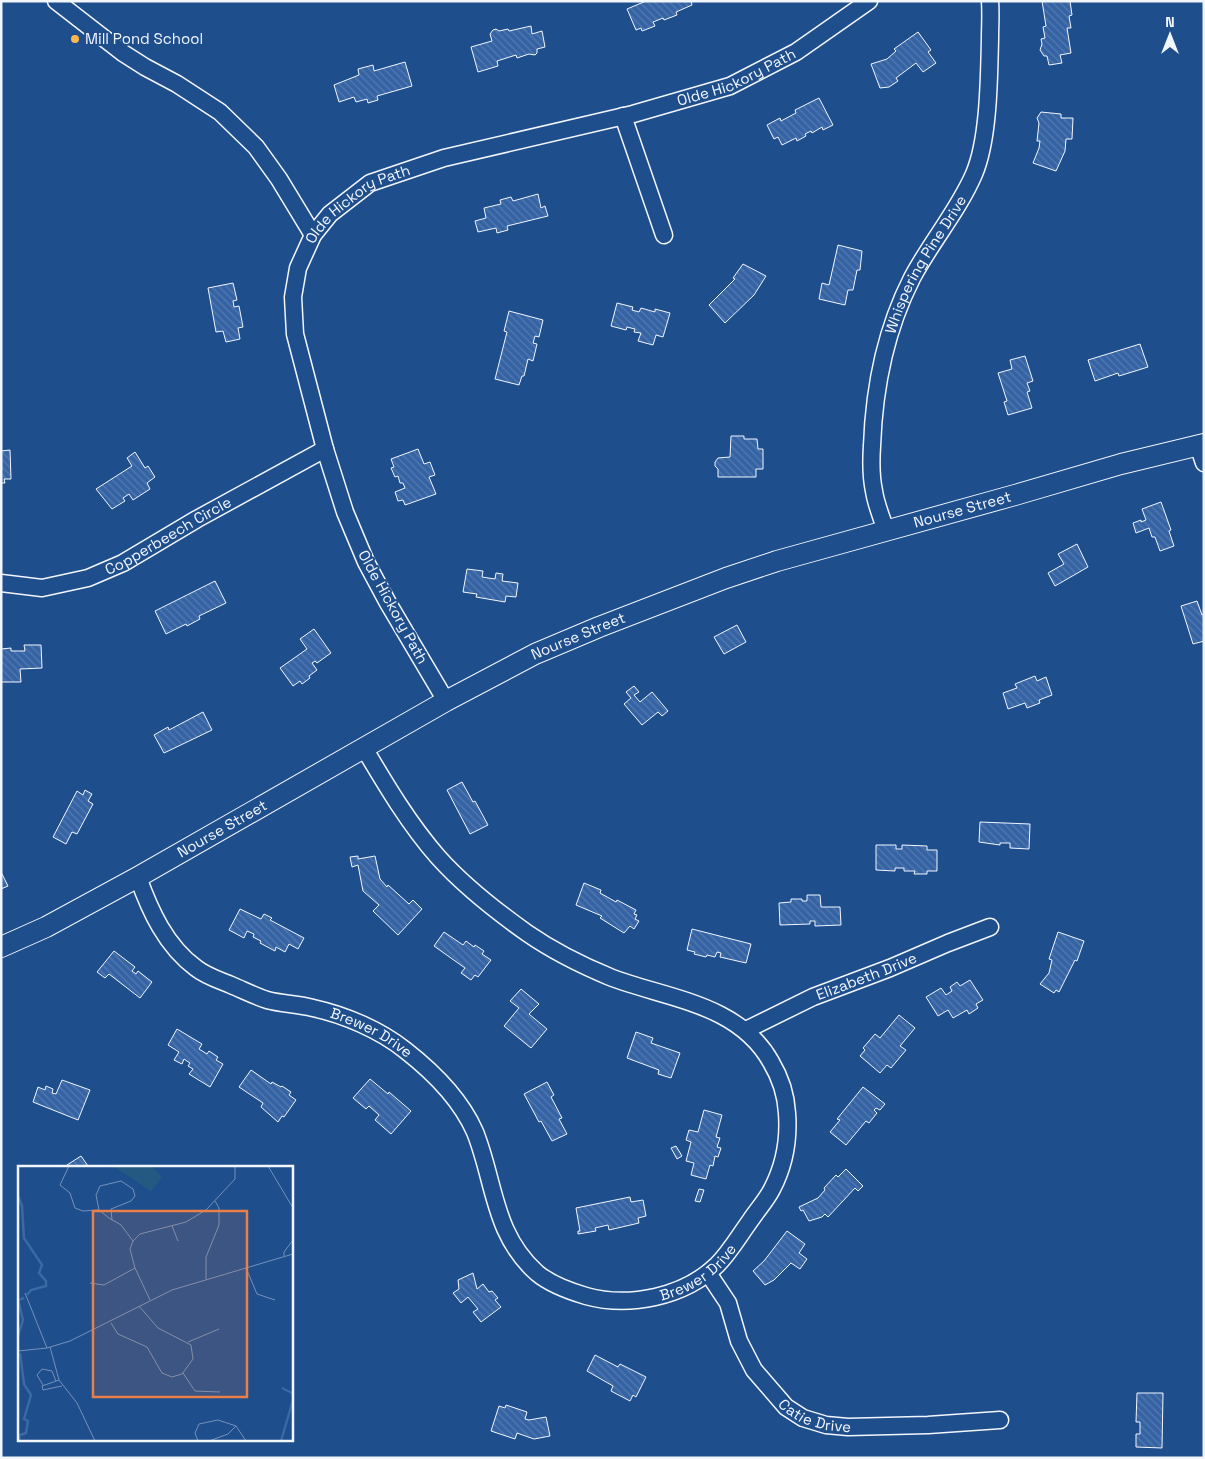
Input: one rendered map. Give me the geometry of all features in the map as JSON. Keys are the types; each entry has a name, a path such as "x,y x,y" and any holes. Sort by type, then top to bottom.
{"main road":[{"name":"Nourse Street","path":"1,947 46,927 138,877 446,701 535,654 622,617 755,568 1121,464 1202,451"}],"street":[{"path":"56,1 123,53 177,84 220,112 256,147 313,235"},
{"name":"Olde Hickory Path","path":"446,701 366,562 345,512 325,449 295,334 293,297 298,268 313,235 330,214 370,183 444,158 623,116 730,86 796,52 869,1"},
{"name":"Whispering Pine Drive","path":"886,531 874,491 871,465 872,426 883,359 896,313 913,277 962,198 975,173 982,150 987,107 990,1"},
{"path":"623,116 664,235"},
{"name":"Copperbeech Circle","path":"1,583 42,588 88,578 123,563 197,519 325,449"},
{"name":"Brewer Drive","path":"138,877 159,925 173,945 197,969 209,976 267,1000 313,1008 341,1016 367,1027 391,1039 425,1066 449,1092 468,1118 483,1154 501,1222 523,1258 538,1274 574,1292 619,1302 636,1301 669,1293 696,1281 724,1257 736,1241 773,1187 783,1161 787,1136 787,1112 781,1083 767,1055 746,1030 727,1018 685,1001 610,976 567,958 528,934 474,891 438,856 407,816 364,748"},
{"name":"Elizabeth Drive","path":"746,1030 813,997 990,927"},
{"name":"Catie Drive","path":"708,1272 728,1303 739,1341 754,1370 786,1407 803,1418 826,1425 848,1427 1000,1420"}],"building":[{"path":"646,1 691,1 692,5 676,12 677,15 653,22 655,26 642,31 641,28 636,30 627,9"},
{"path":"1042,1 1070,1 1072,15 1069,16 1071,28 1067,28 1071,53 1060,55 1062,63 1049,65 1047,56 1044,56 1040,50 1041,39 1045,38 1043,27 1046,26"},
{"path":"531,26 532,34 542,31 545,47 537,49 535,55 529,54 517,58 516,55 497,61 498,66 478,72 471,47 492,41 490,34 493,30 508,29 509,31"},
{"path":"918,32 931,50 928,52 936,63 923,72 916,63 896,78 898,81 889,87 880,88 871,64 887,59 896,51 894,49"},
{"path":"405,62 412,86 377,96 378,100 368,103 367,99 356,102 354,97 339,102 334,85 359,75 358,69 373,65 374,71"},
{"path":"819,98 833,125 823,130 822,127 812,133 811,131 797,141 796,138 782,145 778,137 774,139 767,125 780,118 781,121 796,113 795,110"},
{"path":"1041,112 1061,114 1061,118 1073,118 1072,139 1066,139 1065,151 1056,171 1033,163 1039,148 1040,141 1037,141 1039,123 1037,118"},
{"path":"538,194 541,208 545,206 548,216 507,226 508,230 497,233 496,228 478,232 475,221 486,218 484,208 501,204 500,200 511,197 513,201"},
{"path":"838,245 862,251 860,270 857,270 853,290 848,290 845,305 819,299 822,283 829,285"},
{"path":"743,264 766,276 754,295 725,323 709,305 735,279 733,278"},
{"path":"233,283 237,300 233,301 234,307 239,306 243,327 238,328 240,339 226,342 223,331 216,332 208,288"},
{"path":"617,303 633,307 632,310 639,312 641,308 655,312 655,309 670,313 663,337 656,335 653,345 638,341 641,333 634,332 635,329 627,327 626,330 611,326"},
{"path":"509,311 543,320 539,337 535,336 533,343 537,344 533,361 528,359 524,376 522,376 519,385 495,379 507,332 504,331"},
{"path":"1140,344 1148,367 1119,376 1118,373 1095,381 1088,360"},
{"path":"1025,356 1033,381 1027,383 1030,391 1027,392 1032,408 1008,415 1004,402 1007,401 998,373 1012,369 1010,360"},
{"path":"731,436 757,439 758,449 763,449 763,469 756,469 756,477 718,477 718,469 715,466 715,462 718,458 730,457"},
{"path":"418,449 424,464 430,462 435,475 429,477 436,494 405,505 403,500 398,501 395,492 405,488 403,483 400,483 398,476 395,477 391,468 394,467 391,459"},
{"path":"10,450 11,479 4,479 5,483 1,483 1,451"},
{"path":"135,452 145,468 148,466 155,477 147,483 150,489 133,500 129,494 123,498 125,501 112,509 96,489 132,466 127,458"},
{"path":"1161,502 1171,530 1169,531 1174,546 1160,551 1155,537 1152,537 1149,528 1136,533 1133,523 1146,520 1142,509"},
{"path":"1077,544 1088,567 1055,586 1048,573 1064,564 1058,554"},
{"path":"467,569 483,571 482,577 495,579 496,573 503,574 502,581 518,583 516,597 506,596 505,602 476,597 477,594 463,592"},
{"path":"215,581 226,603 199,616 200,619 187,626 186,624 166,634 155,611"},
{"path":"1197,601 1202,615 1204,614 1204,641 1193,644 1181,606"},
{"path":"737,625 746,642 724,654 714,637"},
{"path":"314,629 331,653 317,663 315,661 312,663 317,670 309,676 310,678 302,684 300,681 293,686 280,668 307,649 300,639"},
{"path":"24,645 41,645 42,668 20,669 21,682 1,682 1,649 11,648 11,651 25,651"},
{"path":"1035,676 1037,681 1046,677 1052,695 1039,700 1040,703 1027,708 1025,703 1008,709 1003,693 1017,688 1015,684"},
{"path":"634,686 639,692 634,695 640,702 652,692 668,711 662,716 658,712 642,725 624,704 631,698 626,692"},
{"path":"203,712 212,730 164,753 154,735 168,727 169,730"},
{"path":"462,782 488,825 470,834 447,790"},
{"path":"85,790 92,794 88,801 93,804 77,834 72,832 66,844 53,837 77,791 83,795"},
{"path":"980,822 1030,824 1029,849 1010,848 1010,843 1000,843 1000,845 979,842"},
{"path":"876,845 896,845 896,849 902,849 902,845 927,846 927,850 937,850 937,871 927,871 927,874 914,874 915,871 904,871 904,868 895,868 895,871 876,870"},
{"path":"358,856 358,859 375,856 380,879 387,887 388,885 409,904 413,900 422,909 398,935 373,911 379,905 363,891 358,865 352,867 350,857"},
{"path":"1,872 8,886 1,889"},
{"path":"584,883 601,890 600,893 616,902 617,900 636,910 634,914 637,915 635,919 639,921 634,929 630,926 624,933 600,918 602,916 576,905"},
{"path":"807,895 820,895 821,907 840,907 841,925 815,926 815,921 810,921 810,924 780,925 779,903 791,902 791,899 807,901"},
{"path":"240,909 261,919 264,914 272,918 270,920 304,938 298,949 289,944 285,952 276,947 275,951 260,943 261,941 253,937 254,934 247,931 244,938 229,930"},
{"path":"692,929 751,944 746,963 720,957 721,953 717,952 715,957 707,955 706,957 687,950"},
{"path":"444,932 463,945 466,941 474,947 475,945 484,951 482,954 491,960 478,977 475,975 471,980 461,973 465,968 434,946"},
{"path":"1058,932 1084,941 1077,961 1075,960 1059,992 1056,990 1054,993 1040,984 1049,973 1052,960 1049,959"},
{"path":"114,951 135,967 132,971 136,974 138,971 152,982 140,998 109,974 105,978 97,972"},
{"path":"970,980 983,1000 976,1004 978,1008 969,1014 967,1010 953,1018 948,1010 938,1016 926,997 941,988 946,995 952,991 950,987 957,982 960,986"},
{"path":"521,989 539,1004 529,1014 547,1029 531,1048 504,1026 519,1008 510,1001"},
{"path":"899,1015 915,1028 900,1046 906,1050 891,1068 887,1065 880,1073 860,1056 865,1050 863,1048 875,1034 880,1038"},
{"path":"177,1029 202,1044 199,1049 207,1054 209,1051 218,1057 216,1060 223,1064 210,1087 189,1074 193,1069 188,1066 190,1063 184,1059 182,1064 174,1060 179,1052 168,1045"},
{"path":"636,1032 653,1038 651,1043 680,1053 671,1078 658,1074 659,1070 627,1058"},
{"path":"251,1070 271,1084 272,1082 282,1086 291,1092 289,1095 296,1100 278,1122 261,1107 263,1103 239,1087"},
{"path":"370,1079 411,1111 391,1134 375,1120 379,1115 369,1106 366,1109 353,1098"},
{"path":"62,1080 90,1090 78,1120 33,1102 38,1087 45,1090 46,1086 53,1089 52,1093 56,1094"},
{"path":"547,1082 554,1095 551,1097 562,1118 559,1119 567,1134 552,1141 524,1094"},
{"path":"863,1087 885,1104 880,1110 876,1108 874,1110 877,1113 869,1123 866,1121 846,1145 830,1132 840,1120 837,1119"},
{"path":"704,1110 722,1115 716,1137 720,1138 717,1147 721,1148 718,1157 715,1156 713,1166 710,1165 706,1179 691,1175 694,1163 686,1161 691,1142 686,1140 689,1130 698,1132"},
{"path":"676,1146 682,1156 677,1159 671,1148"},
{"path":"81,1156 88,1166 68,1166"},
{"path":"846,1169 863,1186 858,1191 855,1188 828,1217 825,1214 822,1217 809,1221 803,1210 801,1211 799,1207 818,1198 836,1175 838,1177"},
{"path":"699,1189 704,1190 700,1202 695,1201"},
{"path":"630,1197 631,1202 643,1200 646,1216 638,1218 639,1223 609,1230 608,1225 595,1228 596,1231 578,1234 578,1231 580,1231 576,1208"},
{"path":"787,1231 805,1244 799,1253 807,1259 800,1269 791,1263 774,1280 765,1285 753,1271 764,1261"},
{"path":"473,1273 477,1289 483,1284 489,1292 492,1291 498,1298 495,1300 501,1307 481,1322 473,1312 478,1309 468,1297 461,1303 453,1293 459,1289 458,1280"},
{"path":"595,1355 618,1367 620,1364 646,1377 636,1397 633,1395 630,1401 611,1391 613,1386 587,1371"},
{"path":"1137,1393 1163,1393 1162,1448 1136,1447 1136,1434 1140,1434 1140,1422 1136,1422"},
{"path":"506,1405 527,1412 525,1419 546,1417 550,1436 534,1439 517,1433 515,1439 491,1431 499,1406 505,1408"}],"place":[{"name":"Mill Pond School","path":"75,39"}]}
